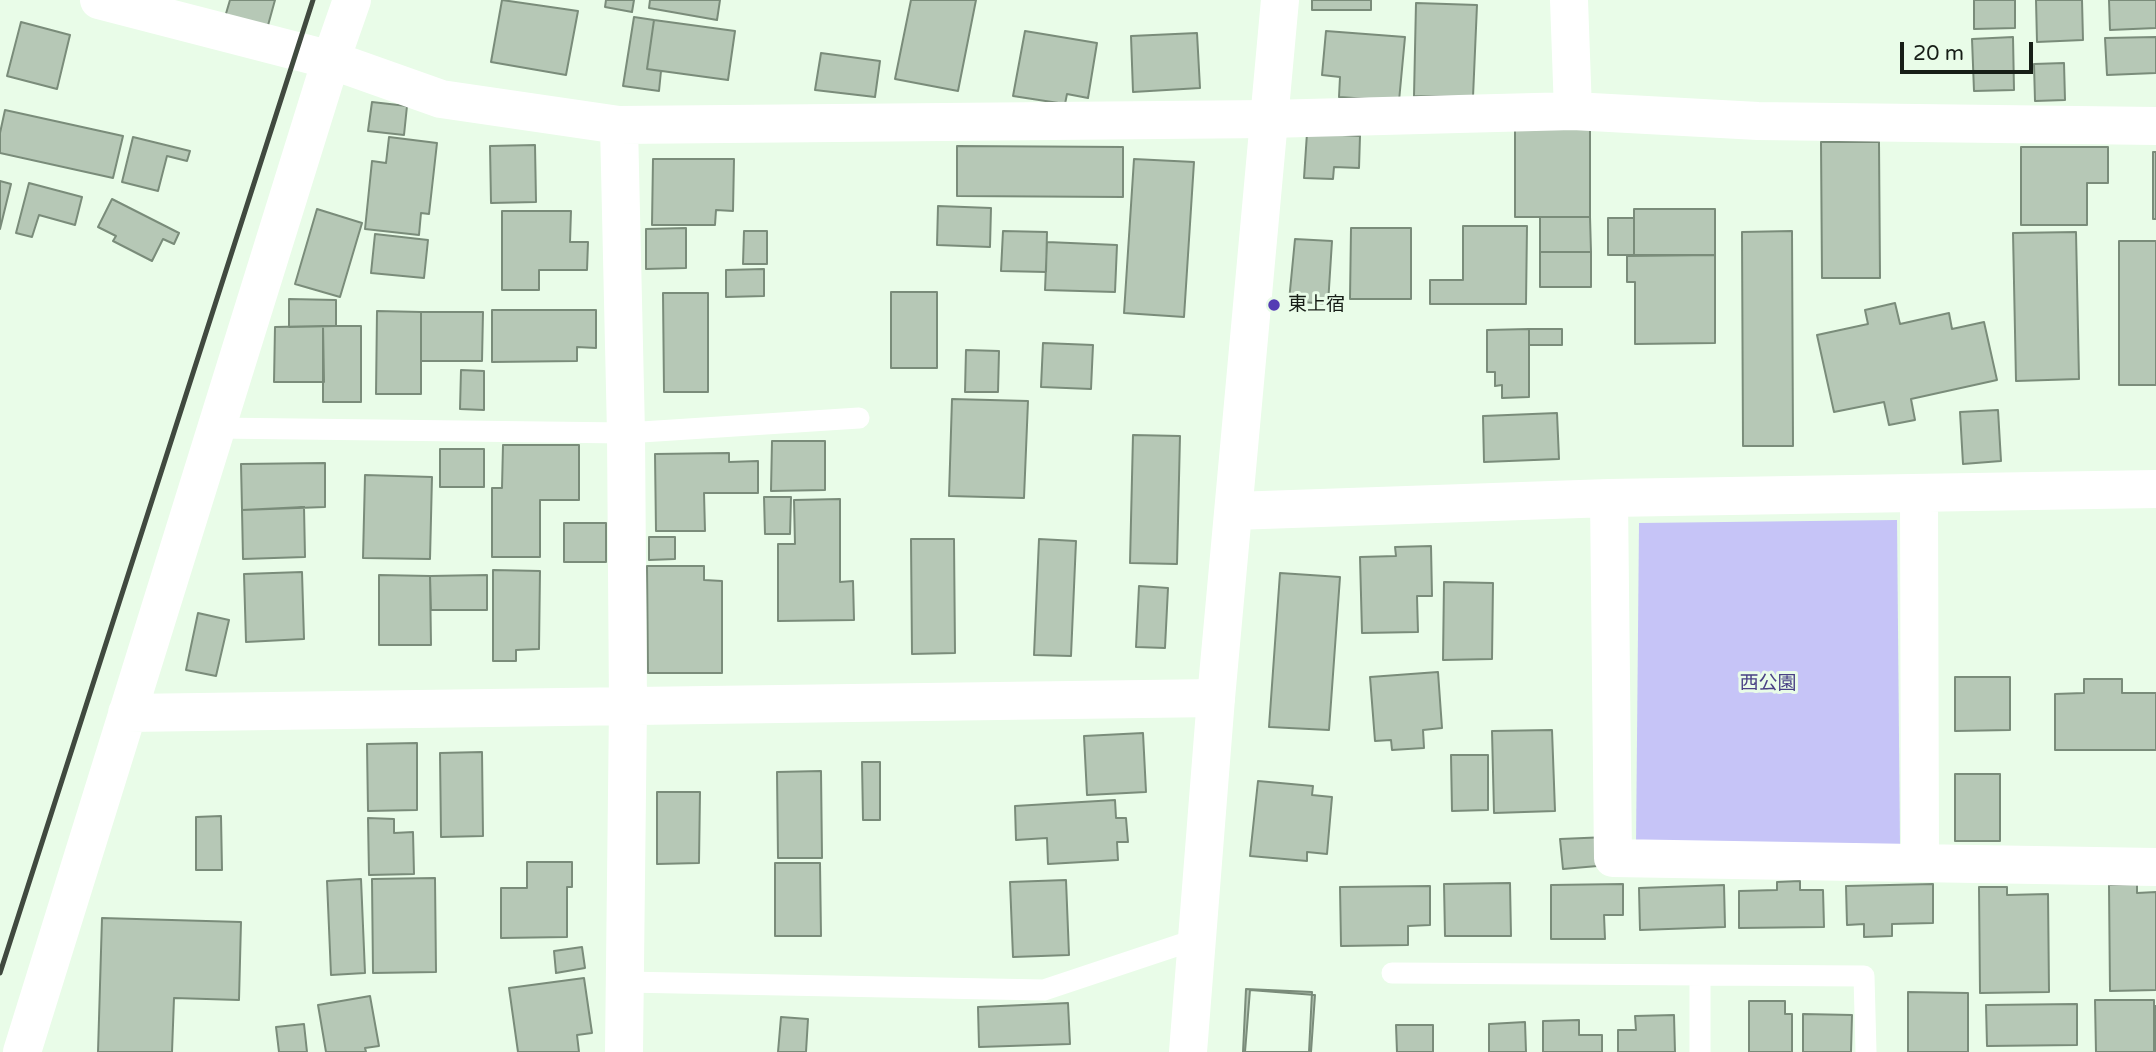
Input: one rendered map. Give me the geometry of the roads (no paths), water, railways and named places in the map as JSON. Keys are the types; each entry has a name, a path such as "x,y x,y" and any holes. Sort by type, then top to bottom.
{"street":[{"path":"99,0 331,60 441,99 618,125 1269,119 1573,111 1758,121 2156,127"},
{"path":"22,1052 352,0"},
{"path":"1188,1052 1216,698 1280,0"},
{"path":"1569,0 1573,111"},
{"path":"618,125 626,433 628,706 624,1052"},
{"path":"1234,511 1609,498 2156,489"},
{"path":"1919,493 1920,863"},
{"path":"1609,498 1613,858 2156,867"},
{"path":"127,713 1216,698"}],"lane":[{"path":"216,428 626,433 859,418"},
{"path":"625,982 1044,990 1197,939"},
{"path":"1392,973 1864,976 1866,1052"},
{"path":"1700,975 1700,1052"}],"railway":[{"path":"0,973 313,0"}],"place":[{"name":"東上宿","path":"1274,305"}],"park label":[{"name":"西公園","path":"1768,684"}]}
